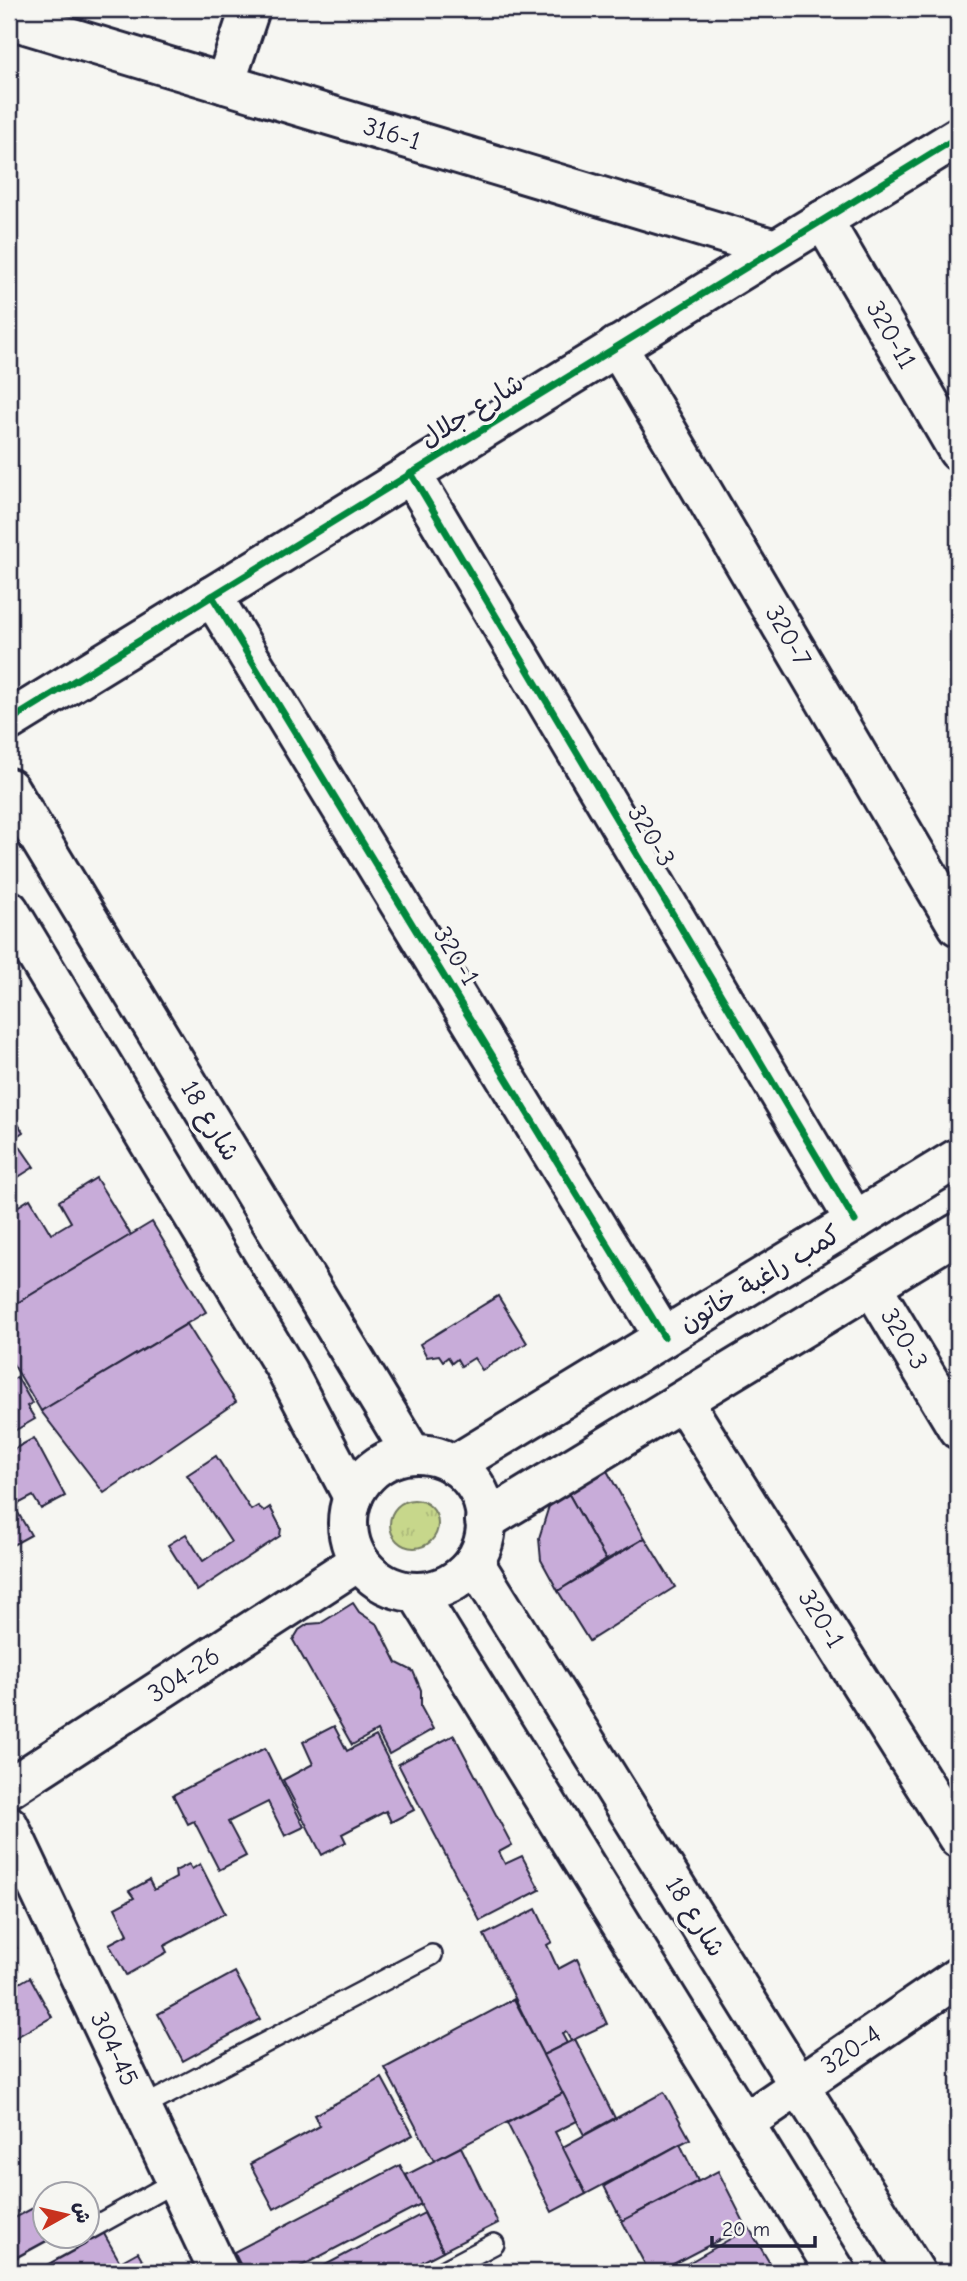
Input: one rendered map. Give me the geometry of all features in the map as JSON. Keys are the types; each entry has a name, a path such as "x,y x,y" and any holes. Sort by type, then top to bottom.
{"street":[{"path":"225,84 250,9"},
{"name":"316-1","path":"9,19 775,249"},
{"name":"شارع جلال","path":"9,721 775,249 955,146"},
{"name":"320-11","path":"823,220 958,451"},
{"name":"320-7","path":"617,346 958,926"},
{"name":"320-3","path":"411,473 855,1221"},
{"name":"320-1","path":"212,596 664,1338"},
{"name":"شارع 18","path":"9,788 412,1454"},
{"path":"9,910 287,1371 353,1497"},
{"name":"كمب راغبة خاتون","path":"454,1465 958,1158"},
{"path":"485,1521 958,1233"},
{"name":"320-3","path":"872,1286 958,1429"},
{"name":"320-1","path":"683,1401 958,1838"},
{"path":"412,1454 440,1458 454,1465 476,1490 485,1521 484,1536 474,1562 449,1584 417,1593 383,1584 359,1561 348,1530 353,1497 376,1468 393,1458 412,1454"},
{"name":"304-26","path":"9,1788 359,1561"},
{"name":"شارع 18","path":"474,1562 915,2272"},
{"path":"417,1593 836,2272"},
{"name":"304-45","path":"9,1826 219,2272"},
{"name":"320-4","path":"744,2123 958,1977"}],"lane":[{"path":"141,2108 432,1955"},
{"path":"102,2222 176,2181"},
{"path":"441,2272 494,2244"},
{"path":"12,2272 51,2250"}],"green space":[{"path":"414,1500 431,1507 438,1524 431,1541 414,1548 397,1541 390,1524 397,1507"}],"building":[{"path":"12,1114 23,1132 14,1138 34,1167 9,1183 9,1116"},
{"path":"96,1178 131,1235 9,1308 9,1212 30,1199 51,1234 71,1222 59,1201"},
{"path":"152,1222 206,1312 41,1411 9,1357 9,1308"},
{"path":"498,1296 527,1343 482,1370 474,1358 461,1366 457,1359 452,1363 448,1357 443,1361 439,1355 427,1357 420,1344"},
{"path":"187,1324 236,1402 104,1493 41,1411"},
{"path":"17,1377 32,1403 27,1406 35,1419 9,1434 9,1382"},
{"path":"34,1438 65,1496 41,1509 33,1496 14,1506 31,1535 9,1547 9,1439 14,1449"},
{"path":"216,1456 251,1510 258,1506 264,1511 270,1507 281,1528 280,1536 197,1591 168,1545 186,1534 203,1561 231,1542 187,1475"},
{"path":"606,1469 645,1538 606,1560 567,1491"},
{"path":"567,1491 606,1560 558,1591 541,1560 539,1538 549,1506"},
{"path":"645,1538 675,1587 589,1641 558,1591"},
{"path":"353,1603 359,1612 378,1625 397,1663 413,1671 421,1690 421,1707 433,1729 389,1754 377,1731 352,1745 293,1640 299,1630 308,1624 321,1623"},
{"path":"334,1726 347,1751 376,1736 414,1810 391,1822 386,1811 342,1834 346,1842 322,1855 283,1780 313,1764 303,1742"},
{"path":"454,1735 512,1845 499,1852 505,1864 522,1856 540,1890 480,1921 398,1764"},
{"path":"265,1748 304,1827 285,1836 268,1802 228,1822 246,1856 219,1870 194,1821 188,1824 173,1795"},
{"path":"189,1864 192,1869 200,1864 225,1913 164,1946 167,1952 126,1975 109,1944 128,1934 115,1908 134,1898 129,1891 149,1880 154,1890 176,1878 175,1871"},
{"path":"536,1909 552,1942 547,1945 558,1969 577,1959 607,2024 571,2041 566,2032 562,2034 567,2043 543,2055 484,1935"},
{"path":"9,1933 17,1948 9,1952"},
{"path":"235,1972 260,2019 183,2061 158,2014"},
{"path":"30,1977 52,2017 9,2041 9,1989"},
{"path":"514,1999 563,2093 434,2161 385,2068"},
{"path":"575,2039 615,2118 584,2135 543,2055"},
{"path":"382,2078 413,2135 274,2209 250,2164 320,2126 314,2115"},
{"path":"664,2092 690,2139 586,2194 561,2148"},
{"path":"563,2093 577,2121 555,2132 586,2194 552,2212 507,2123"},
{"path":"680,2144 698,2181 622,2221 604,2186"},
{"path":"461,2147 498,2223 443,2251 406,2175"},
{"path":"400,2165 421,2204 290,2272 244,2272 234,2252"},
{"path":"718,2171 746,2226 658,2272 649,2272 622,2221"},
{"path":"32,2209 32,2250 37,2250 9,2265 9,2221"},
{"path":"424,2213 443,2251 403,2272 312,2272"},
{"path":"749,2228 775,2272 673,2272"},
{"path":"102,2233 120,2262 138,2252 149,2272 30,2272 70,2250 102,2250"}],"cycle path":[{"path":"9,721 958,137"},
{"path":"411,473 855,1221"},
{"path":"212,596 664,1337"}]}
